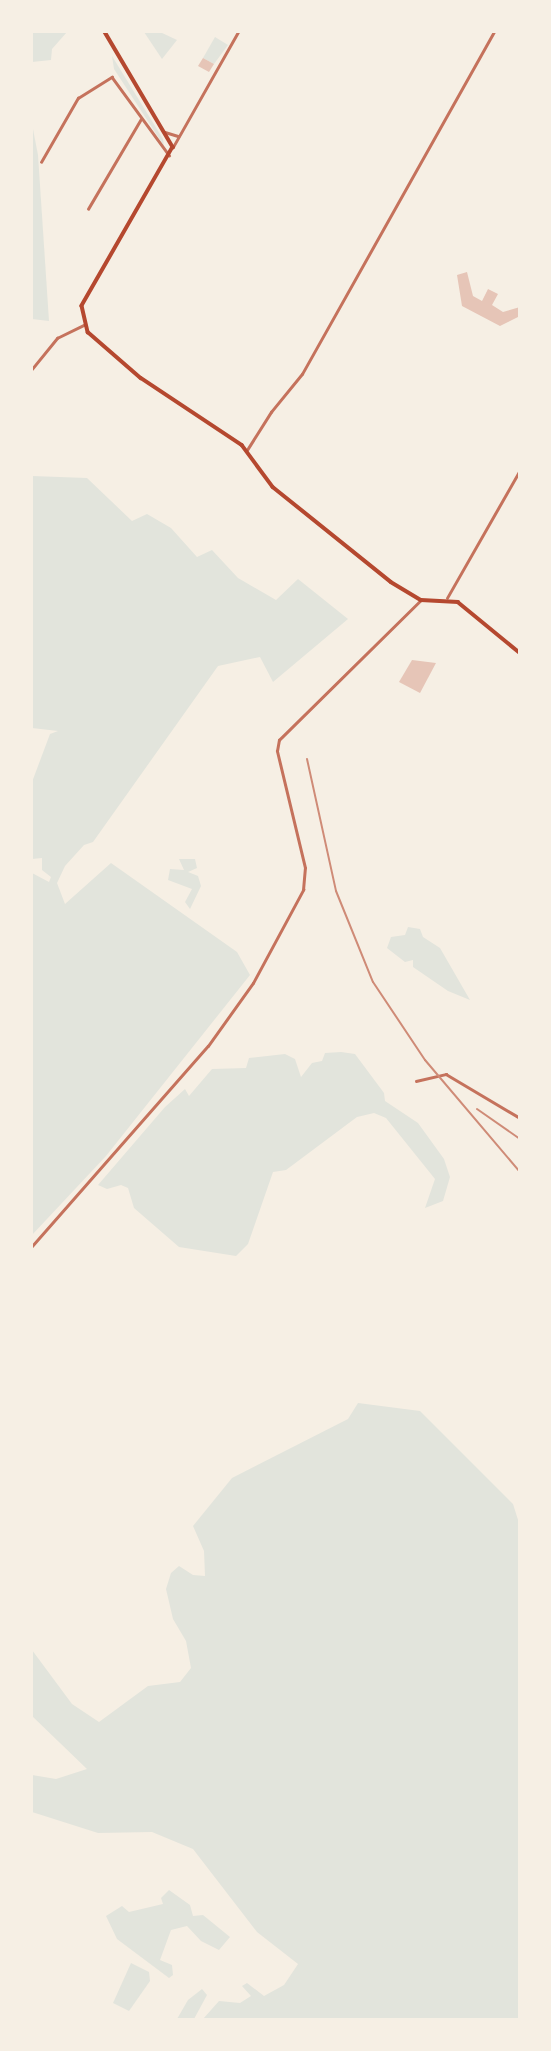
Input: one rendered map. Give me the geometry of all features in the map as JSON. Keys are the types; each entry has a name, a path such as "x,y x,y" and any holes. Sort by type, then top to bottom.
{"main road":[{"path":"105,32 173,147 82,306 84,325 111,356 247,450 280,494 390,582 421,600 447,598 520,653"}],"street":[{"path":"173,147 238,32"},
{"path":"247,450 271,412 302,374 494,32"},
{"path":"41,162 78,98 110,77 116,79 141,119 169,155"},
{"path":"88,209 141,119"},
{"path":"165,132 173,137 181,134"},
{"path":"32,369 57,338 84,325"},
{"path":"447,598 520,470"},
{"path":"32,1246 208,1046 253,983 303,890 305,869 277,751 279,740 421,600"},
{"path":"416,1081 446,1074 520,1118"}],"shaded area":[{"path":"32,32 67,32 52,49 51,60 32,62"},
{"path":"144,32 160,32 177,40 162,59"},
{"path":"215,37 228,45 214,64 203,58"},
{"path":"112,56 163,139 164,146 114,69"},
{"path":"32,124 38,155 49,321 32,319"},
{"path":"32,476 87,478 132,521 147,514 171,528 197,557 212,550 238,578 276,600 298,579 348,619 273,682 260,657 218,666 93,842 84,845 65,866 57,883 65,904 111,863 237,952 250,975 106,1156 32,1235 32,873 49,882 51,877 42,870 42,858 32,859 32,782 50,734 58,731 32,728"},
{"path":"179,859 195,859 197,868 188,872 198,876 201,886 190,909 185,902 192,889 168,880 170,869 184,870"},
{"path":"408,927 420,929 423,937 440,948 470,1000 448,991 413,967 413,960 405,962 387,948 391,937 405,935"},
{"path":"325,1053 355,1054 384,1093 385,1101 418,1123 444,1159 450,1177 443,1201 425,1208 435,1179 386,1118 374,1113 357,1117 286,1170 273,1172 248,1244 236,1256 179,1247 134,1208 128,1188 121,1185 107,1189 98,1185 165,1107 185,1089 189,1096 212,1069 246,1068 249,1058 285,1054 295,1059 301,1077 312,1063 322,1061"},
{"path":"358,1403 420,1411 513,1504 519,1523 519,2019 203,2019 219,2001 240,2003 251,1996 242,1986 247,1983 264,1996 284,1985 298,1964 257,1932 193,1849 152,1832 98,1833 32,1812 32,1775 56,1779 87,1769 32,1716 32,1650 72,1704 99,1722 148,1686 180,1682 191,1668 186,1641 173,1619 166,1589 171,1573 179,1566 193,1575 205,1576 204,1551 193,1526 232,1478 348,1419"},
{"path":"169,1890 190,1905 193,1916 203,1915 230,1937 219,1950 201,1941 187,1926 171,1930 160,1960 172,1965 173,1975 169,1978 117,1939 106,1916 122,1906 129,1912 163,1904 161,1898"},
{"path":"131,1963 149,1972 150,1981 129,2011 113,2003"},
{"path":"202,1989 207,1995 194,2019 177,2019 188,2000"}],"building":[{"path":"203,58 214,64 209,72 198,66"},
{"path":"467,272 473,296 482,301 488,289 498,294 492,305 503,312 520,307 520,316 500,326 462,306 457,275"},
{"path":"412,660 436,663 420,693 399,682"}],"railway":[{"path":"307,759 336,891 373,982 425,1060 520,1172"},
{"path":"477,1109 520,1139"}]}
